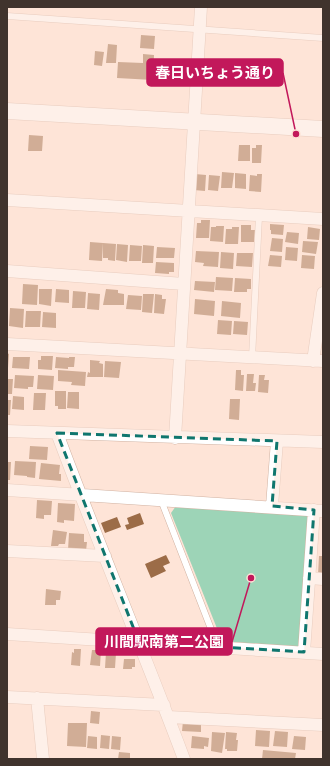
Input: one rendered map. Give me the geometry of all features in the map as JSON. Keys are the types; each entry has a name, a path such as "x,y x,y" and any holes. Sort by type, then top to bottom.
{"street":[{"path":"175,438 201,7"},
{"path":"7,111 323,129"},
{"path":"7,200 323,219"},
{"path":"7,271 184,284"},
{"path":"7,344 318,361 323,293"},
{"path":"7,431 323,442"},
{"path":"57,433 80,495 140,642 184,759"},
{"path":"272,506 277,441"},
{"path":"7,490 319,510 309,578 304,652"},
{"path":"7,551 105,556"},
{"path":"309,578 323,579"},
{"path":"7,634 323,654"},
{"path":"7,696 164,705"},
{"path":"37,698 43,759"},
{"path":"168,717 323,725"}],"lane":[{"path":"7,16 323,38"},
{"path":"252,358 259,216"},
{"path":"161,500 218,647"}],"highlighted area":[{"path":"57,433 277,441 272,506 314,510 304,652 139,642"}],"green space":[{"path":"176,506 309,514 299,647 222,641 171,513"}],"building":[{"path":"141,35 155,36 154,49 140,48"},
{"path":"108,44 117,45 116,63 106,63"},
{"path":"95,51 104,52 102,66 94,65"},
{"path":"143,54 154,55 153,80 117,78 118,62 143,63"},
{"path":"29,135 43,136 42,151 28,151"},
{"path":"239,145 250,145 250,161 238,161"},
{"path":"256,145 262,145 261,163 252,163 252,148 256,148"},
{"path":"222,172 234,173 232,188 221,188"},
{"path":"235,173 246,174 246,189 235,188"},
{"path":"195,174 206,175 205,191 194,190"},
{"path":"257,174 262,174 261,192 249,191 250,175 257,176"},
{"path":"209,175 220,176 218,191 208,190"},
{"path":"201,220 210,220 209,238 196,238 197,223 201,223"},
{"path":"270,224 284,225 283,235 271,234"},
{"path":"241,225 251,225 251,230 255,230 254,242 241,242"},
{"path":"224,226 223,242 210,241 211,227"},
{"path":"232,227 239,227 238,244 225,244 226,229 232,229"},
{"path":"308,227 320,229 319,240 307,239"},
{"path":"287,232 299,233 298,244 285,242"},
{"path":"272,238 283,239 282,252 270,251"},
{"path":"303,241 318,242 316,254 302,252"},
{"path":"90,242 103,243 102,261 89,260"},
{"path":"103,243 116,244 115,261 108,260 108,258 103,258"},
{"path":"117,244 128,245 127,262 116,260"},
{"path":"130,245 142,246 141,261 129,261"},
{"path":"143,245 154,246 153,263 142,263"},
{"path":"157,247 175,248 174,258 156,258"},
{"path":"286,247 298,248 297,261 285,260"},
{"path":"196,251 219,252 218,267 203,266 204,263 195,262"},
{"path":"221,252 234,253 233,269 220,268"},
{"path":"237,253 253,253 252,267 236,266"},
{"path":"270,255 282,256 281,267 268,266"},
{"path":"302,255 315,256 314,269 301,268"},
{"path":"156,262 174,263 174,272 169,272 169,274 155,273"},
{"path":"216,277 233,278 232,291 215,290"},
{"path":"235,278 251,279 251,289 247,289 247,292 234,292"},
{"path":"195,281 215,282 214,292 194,290"},
{"path":"23,284 38,285 37,305 22,304"},
{"path":"39,289 52,289 51,306 39,304"},
{"path":"56,289 69,290 69,303 55,302"},
{"path":"106,289 118,290 118,293 124,294 124,305 103,305"},
{"path":"73,291 86,292 85,308 72,308"},
{"path":"88,293 100,294 99,310 87,309"},
{"path":"143,294 154,294 152,313 142,312"},
{"path":"155,294 162,295 162,299 166,299 164,314 154,313"},
{"path":"128,295 142,296 141,310 126,309"},
{"path":"195,299 215,301 214,316 194,314"},
{"path":"222,301 241,303 240,318 221,316"},
{"path":"10,308 24,309 23,328 9,326"},
{"path":"26,311 41,311 40,327 25,327"},
{"path":"43,312 56,313 56,328 42,327"},
{"path":"218,320 232,321 231,335 217,334"},
{"path":"234,321 248,322 247,335 233,334"},
{"path":"7,353 9,354 8,368 7,368"},
{"path":"41,356 53,356 52,370 38,369 38,360 41,360"},
{"path":"13,357 30,357 29,369 12,368"},
{"path":"56,357 75,357 74,367 68,367 68,369 55,368"},
{"path":"90,360 100,361 99,363 103,364 103,377 87,377 88,372 90,373"},
{"path":"105,361 121,362 119,378 104,377"},
{"path":"58,370 86,372 85,386 71,385 72,382 58,381"},
{"path":"236,370 241,370 241,375 244,375 243,391 235,390"},
{"path":"247,374 254,374 253,383 256,383 255,391 246,391"},
{"path":"15,375 34,376 33,387 28,387 28,389 14,388"},
{"path":"38,375 54,376 53,390 37,389"},
{"path":"259,375 265,375 264,380 269,380 268,393 258,392"},
{"path":"7,379 13,379 12,394 7,394"},
{"path":"55,391 66,391 66,409 58,409 58,406 55,406"},
{"path":"68,392 79,392 79,409 67,408"},
{"path":"34,393 46,393 45,410 33,410"},
{"path":"13,396 24,397 24,410 12,409"},
{"path":"230,399 240,399 239,420 229,419"},
{"path":"7,400 11,400 10,415 7,415"},
{"path":"30,446 48,447 47,460 29,459"},
{"path":"15,461 36,462 35,478 14,475"},
{"path":"7,462 11,462 10,480 7,480"},
{"path":"41,463 60,465 59,474 61,474 61,481 39,479"},
{"path":"37,500 52,501 51,515 44,515 44,519 36,518"},
{"path":"58,503 75,504 74,521 64,520 64,523 57,522"},
{"path":"140,513 144,524 127,530 125,525 129,524 127,518"},
{"path":"117,517 121,527 105,533 101,523"},
{"path":"53,530 67,532 65,544 51,546"},
{"path":"69,533 84,534 84,542 87,542 86,551 68,550"},
{"path":"166,555 170,563 163,566 166,571 151,578 145,564"},
{"path":"319,556 323,556 323,575 318,575"},
{"path":"46,589 61,591 60,600 56,600 56,605 45,605"},
{"path":"74,649 81,649 80,666 71,665 72,652 74,653"},
{"path":"92,650 101,650 100,666 90,665"},
{"path":"106,652 116,653 115,668 105,668"},
{"path":"124,659 135,659 135,667 132,667 132,669 123,669"},
{"path":"91,711 100,712 99,724 90,723"},
{"path":"183,721 201,723 201,732 182,731"},
{"path":"68,723 87,723 86,747 67,746"},
{"path":"256,730 270,731 269,747 255,746"},
{"path":"275,731 288,732 287,747 273,746"},
{"path":"212,732 225,733 222,753 211,751"},
{"path":"226,732 237,733 237,751 227,751 227,749 225,749"},
{"path":"101,735 110,736 109,749 100,748"},
{"path":"88,736 97,737 97,749 87,748"},
{"path":"112,736 121,737 120,750 111,749"},
{"path":"192,736 209,738 208,747 204,746 204,749 191,748"},
{"path":"294,736 306,737 305,750 292,749"},
{"path":"263,750 296,753 295,759 262,759"},
{"path":"119,752 130,753 130,759 118,759"}],"place":[{"name":"春日いちょう通り","path":"296,134"},
{"name":"川間駅南第二公園","path":"251,578"}]}
